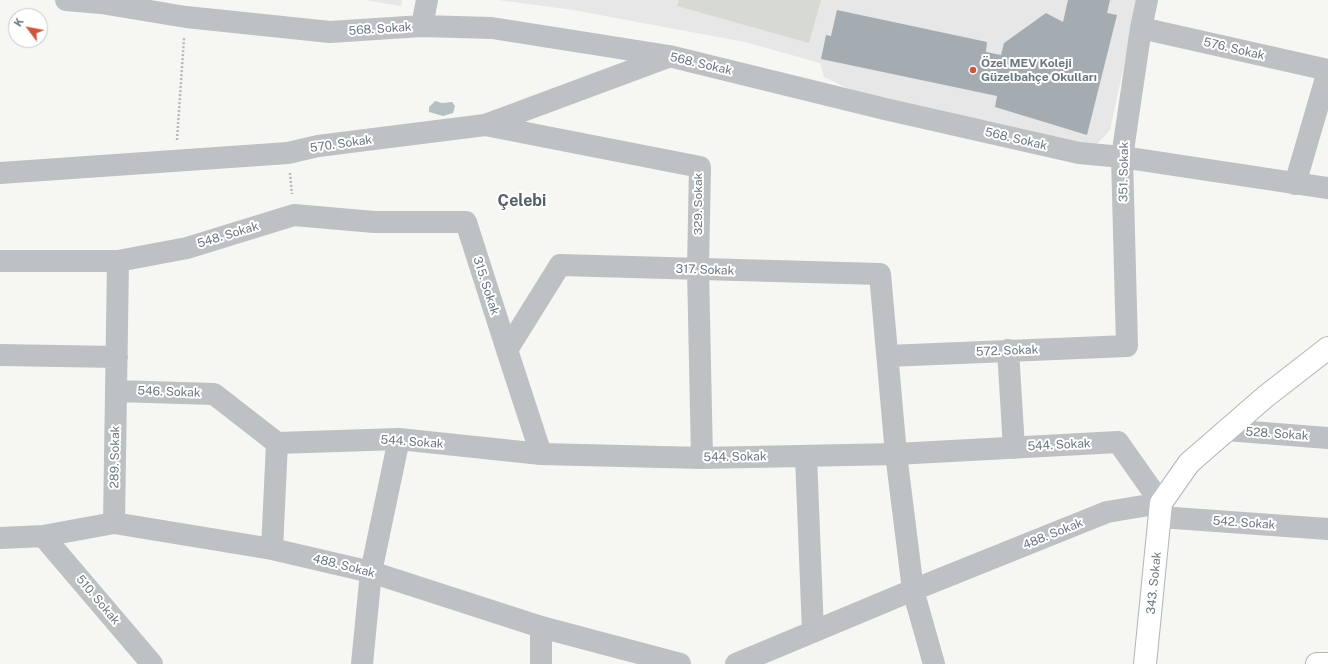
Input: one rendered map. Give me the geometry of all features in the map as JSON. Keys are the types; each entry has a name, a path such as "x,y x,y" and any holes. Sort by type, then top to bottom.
{"main road":[{"path":"1161,510 1189,463 1265,397 1328,348"},
{"name":"343. Sokak","path":"1146,664 1161,510"},
{"path":"1317,664 1328,664"}],"street":[{"name":"568. Sokak","path":"66,0 101,3 186,17 330,32 422,26 492,28 669,56 885,109 1072,152 1122,157 1328,188"},
{"path":"422,26 427,0"},
{"name":"351. Sokak","path":"1127,346 1122,157 1141,28 1147,0"},
{"name":"576. Sokak","path":"1141,28 1328,71"},
{"name":"570. Sokak","path":"0,173 288,153 318,146 485,125 669,56"},
{"path":"1295,184 1328,71"},
{"name":"329. Sokak","path":"485,125 700,168 698,269 702,458"},
{"name":"548. Sokak","path":"0,261 118,261 187,248 294,215 374,222 466,222"},
{"name":"315. Sokak","path":"466,222 507,350"},
{"path":"116,390 118,261"},
{"name":"317. Sokak","path":"507,350 560,265 880,274 896,454 913,590 934,664"},
{"name":"572. Sokak","path":"888,356 1127,346"},
{"path":"507,350 541,454"},
{"path":"1008,350 1014,448"},
{"path":"0,355 117,357"},
{"name":"546. Sokak","path":"116,390 214,394 277,443"},
{"name":"289. Sokak","path":"114,523 116,390"},
{"name":"528. Sokak","path":"1226,430 1328,438"},
{"path":"362,664 371,572 399,440"},
{"name":"544. Sokak","path":"277,443 399,440 541,454 702,458 896,454 1118,442 1161,510"},
{"path":"272,548 277,443"},
{"path":"806,456 813,632"},
{"name":"488. Sokak","path":"736,664 913,590 1107,512 1161,510"},
{"name":"542. Sokak","path":"1161,510 1328,529"},
{"name":"488. Sokak","path":"0,538 43,536 114,523 272,548 371,572 540,627 680,664"},
{"name":"510. Sokak","path":"43,536 152,664"},
{"path":"540,627 541,664"}],"path":[{"path":"176,161 186,17"},
{"path":"288,153 294,215"}],"shaded area":[{"path":"365,0 402,0 401,6"},
{"name":"Özel MEV Koleji Güzelbahçe Okulları","path":"499,0 1138,0 1110,130 1090,151 860,94 824,77 820,63 745,42 573,10"},
{"path":"679,0 821,0 809,43 677,6"},
{"path":"435,101 442,103 452,102 455,106 453,113 443,116 429,112 429,107"}],"building":[{"path":"1068,0 1110,0 1107,13 1117,15 1087,135 995,107 997,96 821,59 826,35 831,36 837,10 987,42 986,52 1001,55 1004,43 1046,13 1063,22"}],"place":[{"name":"Özel MEV Koleji Güzelbahçe Okulları","path":"973,70"}],"district":[{"name":"Çelebi","path":"522,201"}]}
